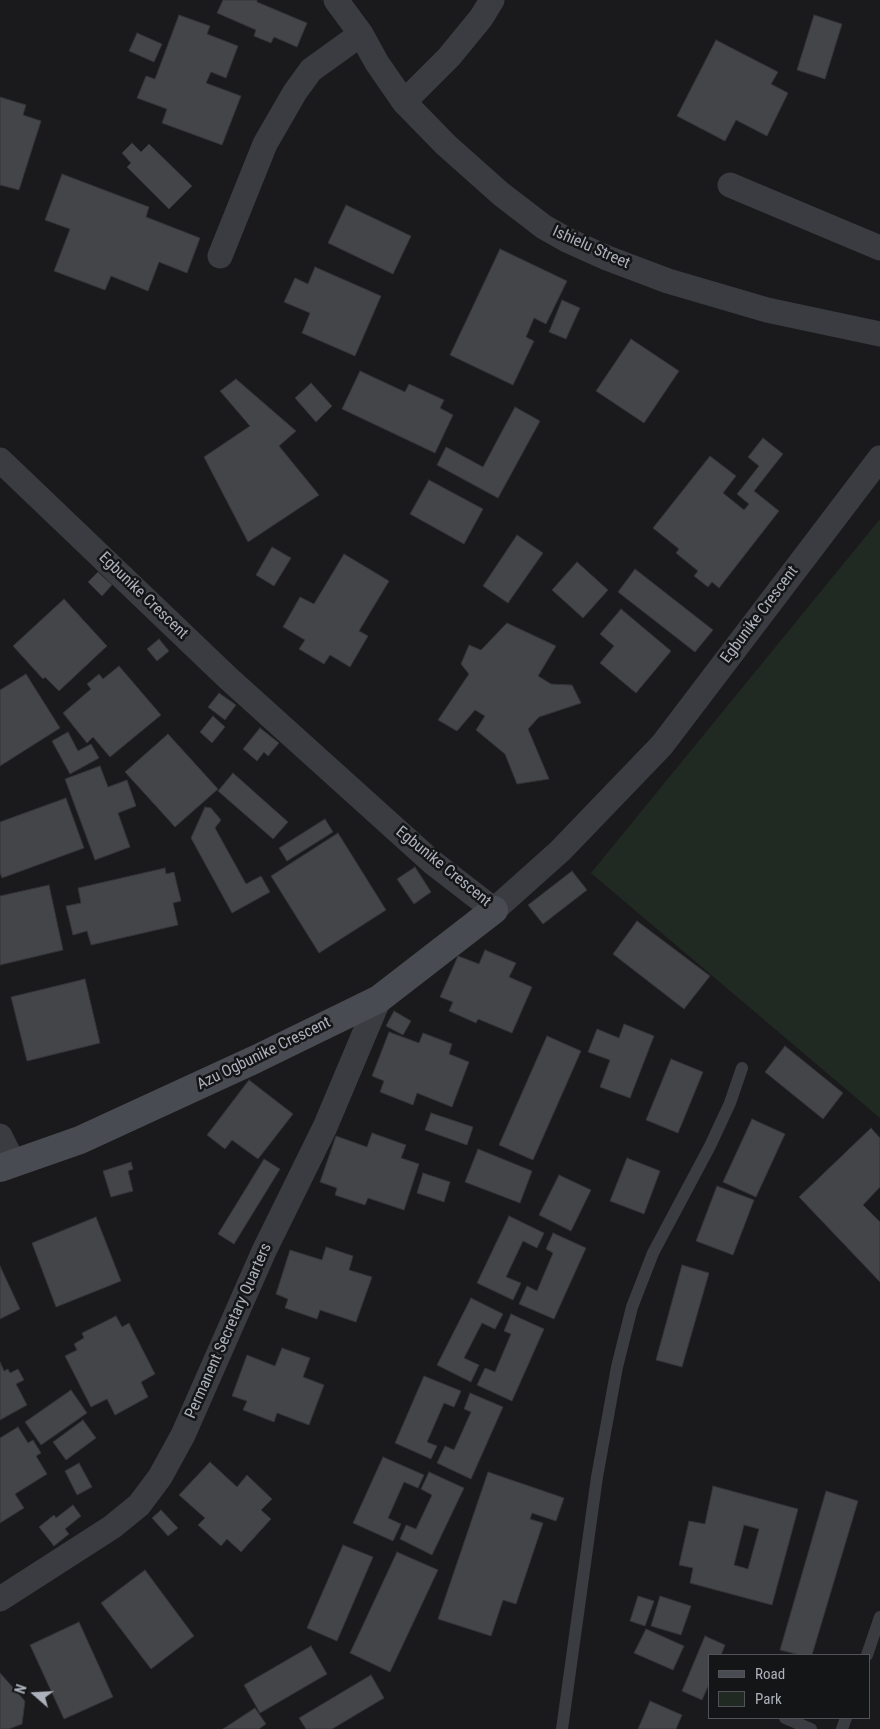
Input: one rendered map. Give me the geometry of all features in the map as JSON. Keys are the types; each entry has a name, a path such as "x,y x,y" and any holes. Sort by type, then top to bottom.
{"street":[{"name":"Ishielu Street","path":"336,0 361,34 377,63 404,102 446,145 500,194 544,227 606,258 668,281 767,310 880,334"},
{"path":"404,102 449,57 481,18 492,0"},
{"path":"220,256 266,144 294,92 311,70 361,34"},
{"path":"730,185 880,248"},
{"name":"Egbunike Crescent","path":"0,460 228,678 432,862 494,910 560,851 662,745 880,458"},
{"name":"Azu Ogbunike Crescent","path":"0,1136 7,1166 80,1140 147,1110 379,999 494,910"},
{"name":"Permanent Secretary Quarters","path":"0,1599 112,1527 139,1505 160,1477 183,1435 264,1251 325,1127 379,999"}],"lane":[{"path":"562,1729 597,1477 617,1367 632,1307 653,1254 710,1146 730,1103 742,1068"},
{"path":"867,1654 880,1617"},
{"path":"787,1719 811,1729"}],"green space":[{"path":"880,519 880,1118 591,873"}],"building":[{"path":"223,0 257,0 257,2 307,23 297,47 274,37 271,43 254,36 256,30 217,13"},
{"path":"179,15 210,26 207,34 238,46 226,78 211,72 206,83 241,96 222,145 162,123 167,109 137,98 146,76 155,79"},
{"path":"814,15 842,24 825,79 797,70"},
{"path":"137,33 162,44 154,62 129,51"},
{"path":"716,40 778,72 771,84 788,93 767,136 736,120 725,141 677,116"},
{"path":"0,97 26,105 23,115 41,121 19,190 0,185"},
{"path":"132,143 141,152 149,144 192,186 169,209 127,167 131,163 122,153"},
{"path":"62,174 149,207 146,217 200,238 187,273 159,262 148,291 111,276 105,290 54,271 70,229 45,220"},
{"path":"346,205 411,236 393,274 328,243"},
{"path":"500,249 567,281 546,324 534,318 526,337 534,341 513,385 450,355"},
{"path":"315,267 381,296 355,356 302,333 310,313 284,302 295,278 308,284"},
{"path":"562,300 580,308 566,339 549,332"},
{"path":"631,339 679,371 644,423 596,391"},
{"path":"360,371 405,392 409,384 444,400 440,408 453,415 435,453 342,409"},
{"path":"236,379 296,431 279,446 319,495 248,542 204,457 250,426 220,391"},
{"path":"311,383 332,406 316,422 295,398"},
{"path":"515,407 540,421 498,498 437,465 446,447 483,467"},
{"path":"763,438 783,454 754,491 779,511 719,588 712,582 708,587 694,576 698,571 676,553 679,549 653,528 710,456 736,476 723,493 744,510 749,504 737,494 759,466 748,457"},
{"path":"429,480 483,509 464,544 410,514"},
{"path":"517,535 543,553 508,603 483,586"},
{"path":"272,547 291,558 274,586 256,575"},
{"path":"344,554 389,581 359,631 368,636 350,667 330,655 324,664 299,649 305,640 283,627 300,597 314,604"},
{"path":"577,562 608,590 583,618 552,590"},
{"path":"635,569 713,630 695,652 618,592"},
{"path":"98,572 112,585 102,596 88,582"},
{"path":"64,599 107,646 59,691 45,677 43,679 13,646"},
{"path":"621,609 671,651 636,693 600,663 614,646 600,634"},
{"path":"507,623 556,646 538,676 551,684 572,685 581,703 539,717 528,729 549,779 517,784 505,754 476,730 485,716 475,710 457,731 438,720 469,674 461,664 469,645 481,650"},
{"path":"159,639 169,651 157,661 147,649"},
{"path":"119,666 161,715 110,757 93,737 87,743 63,713 91,689 87,684 99,674 103,679"},
{"path":"26,674 60,728 0,766 0,690"},
{"path":"219,693 236,705 225,720 208,707"},
{"path":"213,716 225,727 212,743 200,732"},
{"path":"260,728 279,743 268,756 264,752 257,761 243,749"},
{"path":"68,732 78,751 91,744 99,758 70,774 52,741"},
{"path":"168,734 218,789 175,827 125,772"},
{"path":"100,766 108,787 127,780 136,806 118,813 130,847 95,860 65,779"},
{"path":"233,773 288,822 273,839 218,791"},
{"path":"66,798 84,848 2,878 0,873 0,822"},
{"path":"205,807 211,808 221,820 215,828 246,884 261,876 270,892 232,913 191,838"},
{"path":"325,819 333,832 287,861 279,848"},
{"path":"338,833 386,910 319,953 271,876"},
{"path":"415,867 431,892 414,904 397,879"},
{"path":"165,868 166,874 174,872 181,901 173,903 178,925 91,945 87,931 73,935 66,906 81,903 78,888"},
{"path":"572,871 587,890 543,924 528,905"},
{"path":"49,885 63,950 0,965 0,896"},
{"path":"637,921 710,976 684,1009 613,954"},
{"path":"485,950 516,963 509,977 532,987 512,1033 478,1019 476,1023 449,1011 453,1002 440,997 458,956 479,964"},
{"path":"85,979 100,1043 27,1061 11,997"},
{"path":"394,1011 411,1021 403,1035 386,1026"},
{"path":"624,1024 654,1036 630,1098 600,1087 610,1060 588,1052 597,1029 619,1038"},
{"path":"389,1032 419,1043 423,1033 452,1044 449,1054 469,1062 452,1107 417,1093 413,1105 380,1092 384,1081 372,1076"},
{"path":"547,1036 581,1051 533,1160 499,1145"},
{"path":"785,1046 843,1093 823,1119 765,1072"},
{"path":"671,1059 703,1072 678,1133 646,1120"},
{"path":"249,1080 293,1114 258,1159 232,1140 225,1149 207,1135"},
{"path":"431,1113 473,1127 467,1145 425,1130"},
{"path":"752,1119 785,1134 756,1197 723,1182"},
{"path":"871,1128 880,1138 880,1187 863,1205 880,1222 880,1282 799,1197"},
{"path":"372,1133 406,1145 401,1158 419,1164 404,1210 368,1198 365,1205 335,1195 337,1188 320,1182 336,1136 367,1147"},
{"path":"478,1149 532,1171 520,1203 465,1182"},
{"path":"627,1158 660,1171 644,1214 610,1201"},
{"path":"264,1159 280,1169 234,1244 218,1234"},
{"path":"131,1162 133,1169 128,1171 133,1191 111,1197 103,1171"},
{"path":"423,1173 450,1182 444,1202 417,1193"},
{"path":"559,1175 591,1190 571,1231 539,1215"},
{"path":"717,1186 754,1200 733,1255 696,1241"},
{"path":"509,1216 544,1233 537,1248 523,1241 506,1277 521,1283 513,1300 477,1283"},
{"path":"96,1217 121,1281 56,1307 32,1243"},
{"path":"553,1233 586,1248 554,1319 519,1304 527,1286 537,1291 553,1253 546,1249"},
{"path":"326,1247 353,1256 349,1270 372,1277 356,1322 320,1310 317,1319 285,1308 288,1299 276,1294 290,1250 322,1260"},
{"path":"682,1265 709,1273 682,1367 656,1360"},
{"path":"0,1266 20,1309 0,1319"},
{"path":"471,1298 503,1314 495,1329 482,1323 464,1358 479,1365 471,1382 437,1365"},
{"path":"511,1314 544,1329 512,1401 477,1385 485,1368 495,1372 511,1334 504,1331"},
{"path":"116,1316 122,1327 129,1323 155,1374 141,1382 148,1397 115,1415 107,1399 91,1407 65,1356 77,1350 74,1344 84,1338 82,1333"},
{"path":"282,1348 310,1358 303,1377 324,1385 309,1425 277,1413 274,1422 243,1410 247,1401 232,1396 247,1355 275,1366"},
{"path":"0,1362 4,1371 8,1369 10,1373 18,1369 24,1380 16,1384 27,1405 0,1420"},
{"path":"424,1376 461,1391 454,1407 444,1403 427,1442 437,1446 431,1459 395,1443"},
{"path":"71,1390 87,1413 41,1445 25,1422"},
{"path":"470,1393 503,1407 471,1479 437,1463 445,1446 454,1450 471,1412 464,1409"},
{"path":"83,1420 96,1438 66,1460 53,1442"},
{"path":"18,1427 28,1443 33,1440 41,1453 36,1456 47,1474 15,1494 24,1508 0,1523 0,1438"},
{"path":"383,1457 424,1475 418,1488 404,1482 388,1518 401,1524 393,1541 353,1523"},
{"path":"210,1462 237,1487 247,1475 272,1499 261,1510 271,1519 241,1552 227,1539 221,1546 198,1525 205,1518 179,1495"},
{"path":"79,1463 92,1487 77,1495 65,1471"},
{"path":"429,1472 464,1488 432,1555 400,1539 406,1525 416,1529 432,1495 421,1489"},
{"path":"488,1472 564,1498 556,1521 532,1513 530,1519 543,1523 516,1604 503,1600 491,1636 438,1619"},
{"path":"713,1486 798,1509 772,1605 690,1583 693,1568 679,1565 689,1521 705,1524","holes":["744,1525 759,1529 748,1569 734,1565"]},
{"path":"826,1491 858,1501 812,1654 796,1654 780,1650"},
{"path":"73,1505 81,1516 65,1529 69,1534 54,1546 39,1527 54,1515 56,1518"},
{"path":"161,1510 178,1528 168,1536 152,1518"},
{"path":"343,1545 373,1557 337,1641 307,1628"},
{"path":"397,1552 438,1570 390,1672 350,1653"},
{"path":"145,1570 194,1636 151,1669 101,1603"},
{"path":"638,1596 654,1601 645,1626 630,1621"},
{"path":"660,1596 691,1606 681,1635 651,1626"},
{"path":"79,1622 113,1697 64,1719 30,1645"},
{"path":"646,1629 684,1646 673,1670 634,1653"},
{"path":"705,1636 725,1645 721,1654 708,1654 708,1686 702,1700 682,1691"},
{"path":"311,1646 327,1674 260,1713 244,1685"},
{"path":"0,1673 25,1701 22,1724 9,1729 0,1729"},
{"path":"371,1675 384,1698 332,1729 306,1729 299,1718"},
{"path":"650,1701 682,1715 676,1729 638,1729"},
{"path":"255,1708 266,1724 259,1729 223,1729"}]}
